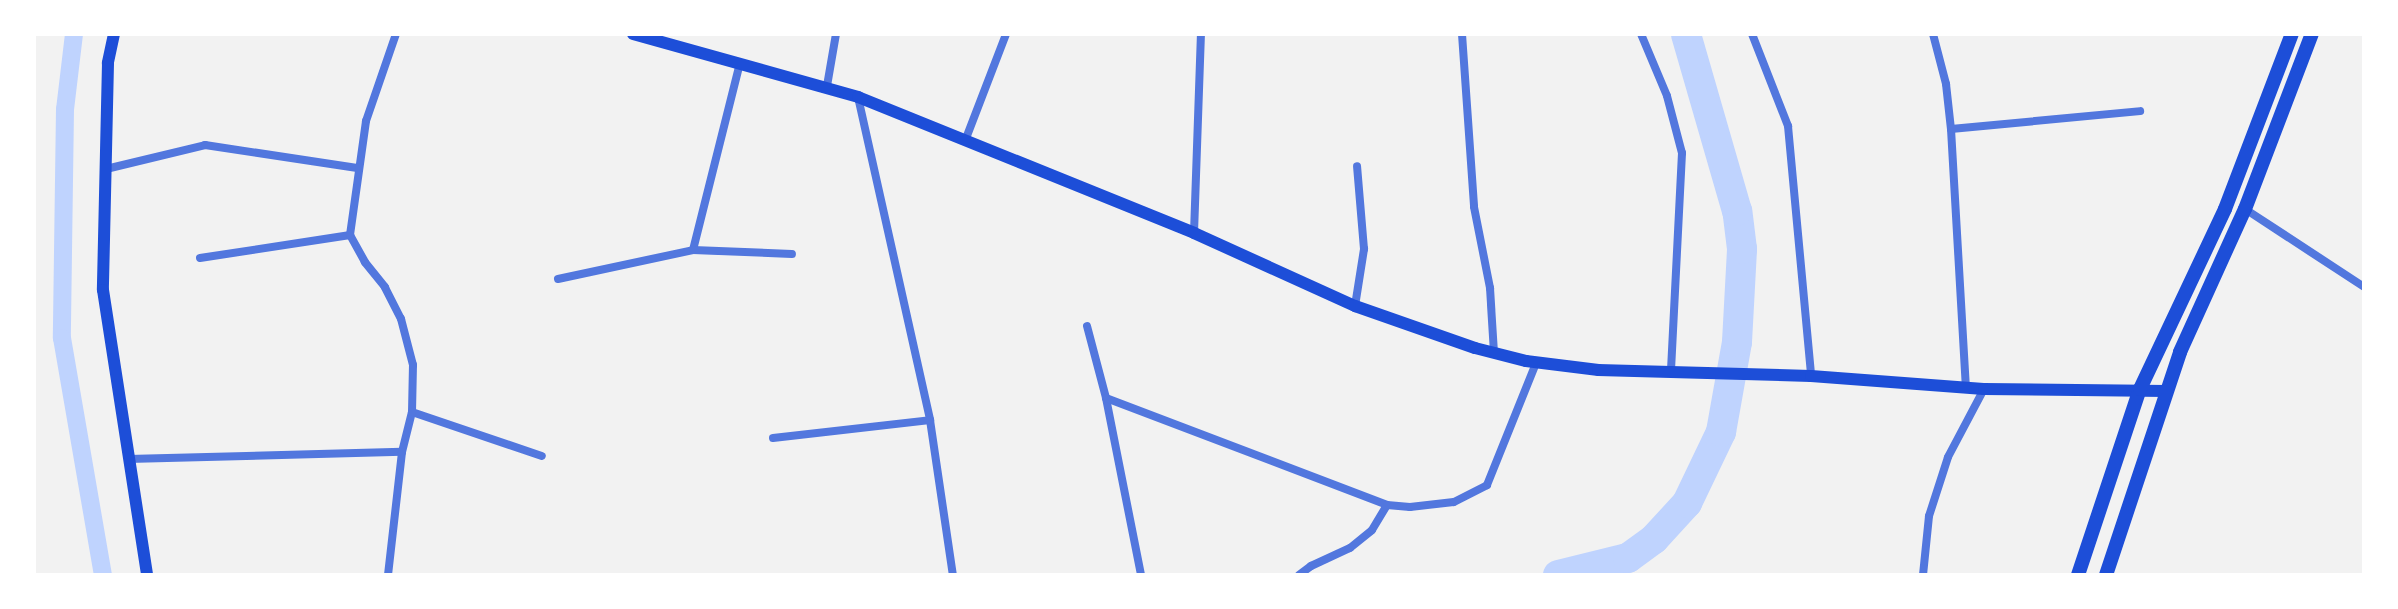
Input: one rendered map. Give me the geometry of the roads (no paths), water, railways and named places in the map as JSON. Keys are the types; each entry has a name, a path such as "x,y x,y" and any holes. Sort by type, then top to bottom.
{"main road":[{"path":"114,34 108,63 103,290 147,575"},
{"path":"633,34 658,37 858,97 1194,233 1355,306 1494,353 1536,363 1671,373 1811,376 1984,389 2166,391"},
{"path":"2078,575 2140,389 2225,209 2292,34"},
{"path":"2106,575 2166,391 2245,209 2312,34"}],"street":[{"path":"388,575 402,452 412,412 413,365 401,319 385,287 365,262 350,235 366,121 396,34"},
{"path":"827,86 836,34"},
{"path":"965,141 1006,34"},
{"path":"1194,233 1201,34"},
{"path":"1462,34 1474,207 1490,288 1494,353"},
{"path":"1641,34 1667,96 1682,153 1671,373"},
{"path":"1752,34 1788,126 1811,376"},
{"path":"1933,34 1946,84 1951,129 1966,388"},
{"path":"693,250 740,63"},
{"path":"858,97 930,420 953,575"},
{"path":"1951,129 2140,111"},
{"path":"106,169 205,145 357,168"},
{"path":"1355,306 1364,249 1357,166"},
{"path":"2245,209 2364,287"},
{"path":"200,258 350,235"},
{"path":"558,279 693,250 792,254"},
{"path":"1087,326 1106,398 1141,575"},
{"path":"1106,398 1387,505 1410,507 1454,502 1487,485 1536,363"},
{"path":"1923,575 1929,516 1948,457 1984,389"},
{"path":"412,412 542,456"},
{"path":"773,438 930,420"},
{"path":"128,459 402,452"},
{"path":"1299,575 1350,548 1372,530 1387,505"}],"waterway":[{"path":"74,34 65,109 62,338 103,575"},
{"path":"1558,575 1628,558 1654,539 1687,503 1721,432 1737,342 1742,249 1737,211 1686,34"}]}
